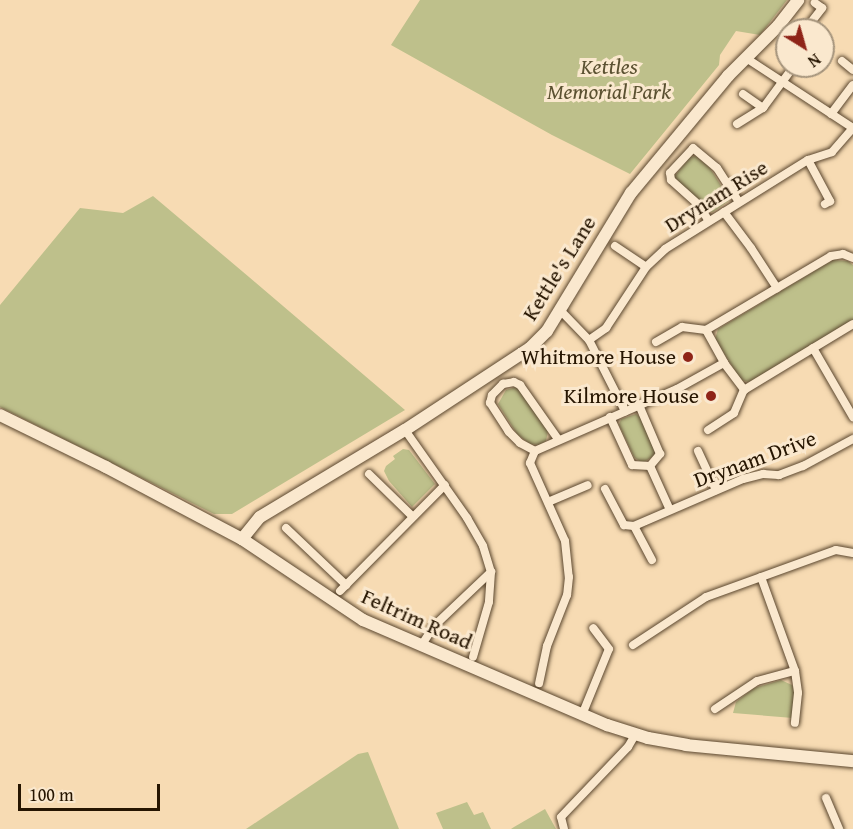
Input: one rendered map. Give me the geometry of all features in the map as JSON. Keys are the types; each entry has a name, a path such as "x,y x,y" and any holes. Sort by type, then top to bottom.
{"street":[{"name":"Kettle's Lane","path":"242,538 260,517 405,430 530,348 547,331 631,193 728,76 798,0"},
{"path":"814,18 822,8 815,3"},
{"path":"746,58 853,128"},
{"path":"842,61 853,70"},
{"path":"737,124 764,108 784,78"},
{"path":"831,114 853,85"},
{"path":"743,94 764,108"},
{"name":"Drynam Rise","path":"589,340 606,328 646,267 665,249 708,220 808,160 838,147 853,128"},
{"path":"708,220 700,206 671,180 670,173 693,148 717,168 739,202"},
{"path":"808,160 830,201 825,204"},
{"path":"723,212 751,248 777,288"},
{"path":"615,246 646,267"},
{"path":"656,342 682,327 706,330 831,256 843,254 853,258"},
{"path":"560,310 589,340 625,411"},
{"path":"708,430 734,413 744,390 853,324"},
{"path":"706,330 724,363 744,390"},
{"path":"813,348 853,417"},
{"path":"539,683 547,646 567,595 569,577 565,541 530,462 535,451 677,389 724,363"},
{"path":"535,451 520,443 509,432 490,403 492,395 503,384 514,382 520,385 558,439"},
{"path":"639,405 660,454 650,466"},
{"name":"Feltrim Road","path":"0,415 106,466 242,538 345,610 421,646 582,715 635,735 694,746 853,761"},
{"path":"610,417 632,465 650,466"},
{"path":"405,430 445,485 483,546 491,572 489,602 473,657"},
{"name":"Drynam Drive","path":"634,526 752,476 779,475 803,466 853,439"},
{"path":"698,451 716,490"},
{"path":"650,466 670,510"},
{"path":"369,474 412,516"},
{"path":"286,528 343,588 445,485"},
{"path":"548,502 588,485"},
{"path":"604,489 624,525 634,526 652,560"},
{"path":"633,645 706,597 836,550 853,553"},
{"path":"421,646 434,626 491,572"},
{"path":"761,577 795,671 798,693 795,723"},
{"path":"582,715 609,649 593,628"},
{"path":"715,710 757,681 795,671"},
{"path":"564,829 561,817 628,747 635,735"},
{"path":"826,798 839,829"}],"green space":[{"name":"Kettles Memorial Park","path":"420,0 787,0 760,35 736,31 720,55 719,65 630,174 552,135 391,45"},
{"path":"696,156 710,168 730,200 713,212 708,211 674,177 690,157"},
{"path":"153,196 405,410 232,514 214,514 0,407 0,305 80,208 123,213"},
{"path":"833,260 848,261 853,265 853,320 749,382 741,380 715,339 718,329"},
{"path":"516,387 523,393 548,431 546,441 539,445 530,444 517,434 498,404 506,390"},
{"path":"636,414 640,417 655,450 654,456 642,463 634,457 619,425 621,419"},
{"path":"403,449 409,450 435,484 412,507 389,481 384,471 386,466 395,459 393,456"},
{"path":"781,680 792,685 795,690 793,718 733,713 736,702 754,688"},
{"path":"368,752 399,829 246,829 358,754"},
{"path":"467,802 474,815 483,812 491,829 443,829 436,813"},
{"path":"545,809 556,829 511,829 514,827"}],"place":[{"name":"Whitmore House","path":"688,357"},
{"name":"Kilmore House","path":"711,396"}]}
